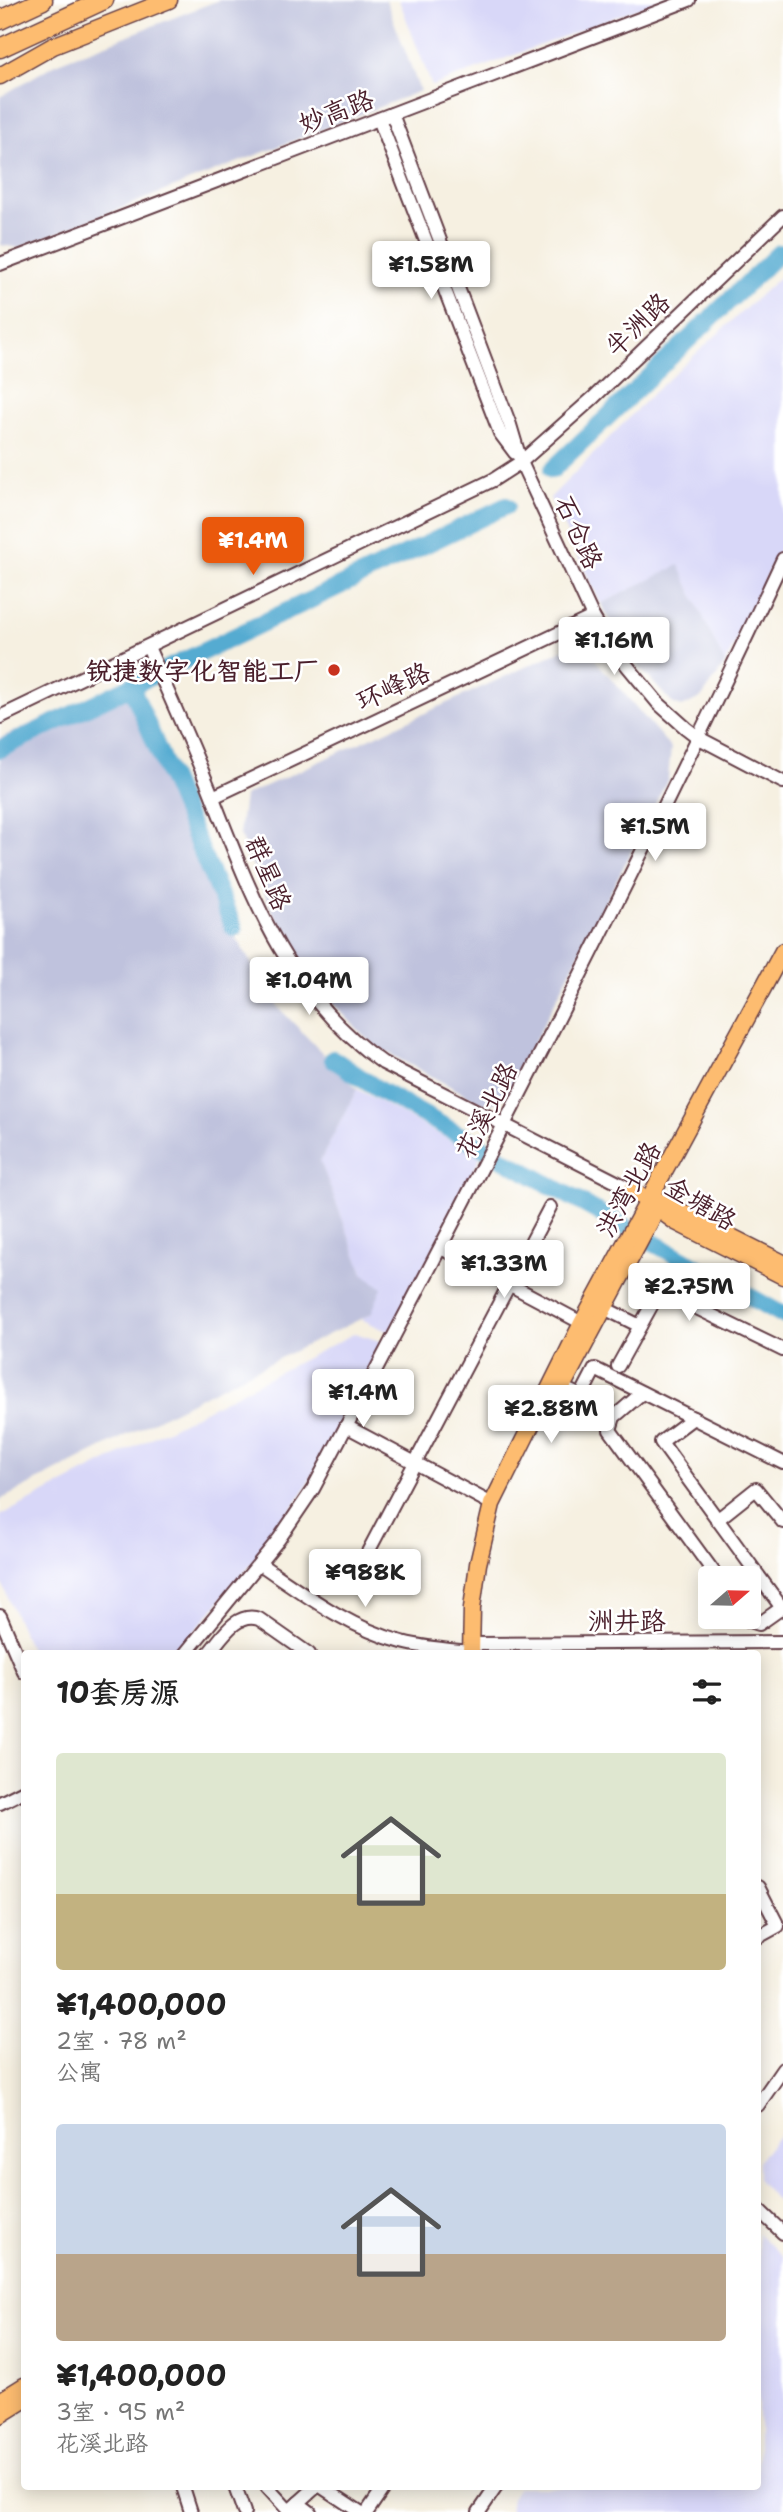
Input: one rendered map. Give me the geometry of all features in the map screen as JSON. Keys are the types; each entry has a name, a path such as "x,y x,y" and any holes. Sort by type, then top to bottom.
{"highway":[{"path":"0,7 17,0"},
{"path":"0,19 43,0"},
{"path":"0,48 104,0"}],"main road":[{"path":"0,76 53,46 169,0"},
{"name":"洪湾北路","path":"475,1649 472,1608 478,1564 492,1504 582,1323 636,1236 783,951"},
{"name":"洪湾北路","path":"654,1202 783,972"},
{"name":"金塘路","path":"632,1191 783,1263"},
{"name":"金塘路","path":"654,1202 676,1222 783,1276"},
{"name":"洪湾北路","path":"475,1649 485,1581 499,1517 524,1459 604,1308 636,1236"},
{"path":"0,2401 21,2388"},
{"path":"0,2415 21,2402"}],"street":[{"name":"妙高路","path":"0,264 689,0"},
{"name":"石仓路","path":"392,114 510,425 521,462 593,617 610,645 664,708 699,738 783,782"},
{"name":"石仓路","path":"379,119 500,433 521,462"},
{"name":"半洲路","path":"0,717 493,480 521,462 593,398 783,216"},
{"name":"花溪北路","path":"188,1650 260,1564 313,1489 493,1149 699,738 783,559"},
{"name":"环峰路","path":"213,797 593,617"},
{"name":"群星路","path":"148,647 267,926 289,964 320,1006 383,1063 632,1191"},
{"path":"369,1552 550,1207"},
{"path":"440,1248 582,1323"},
{"path":"618,1366 660,1290 783,1350"},
{"path":"604,1308 640,1326"},
{"path":"561,1387 581,1396 595,1369 783,1463"},
{"path":"642,1393 614,1417 610,1430 709,1566"},
{"path":"693,1418 661,1442 782,1608 761,1623"},
{"path":"346,1426 492,1504"},
{"path":"717,1520 756,1489 783,1522"},
{"name":"洲井路","path":"260,1564 338,1615 411,1649 646,1648 783,1642"},
{"path":"0,1616 21,1665"},
{"path":"212,1650 237,1621 249,1616 258,1619 303,1650"},
{"path":"0,1804 21,1793"},
{"path":"761,1893 778,1926 761,1935"},
{"path":"761,2101 783,2069"},
{"path":"761,2212 783,2233"},
{"path":"184,2490 191,2512"},
{"path":"236,2490 244,2512"},
{"path":"270,2490 291,2509 310,2512"},
{"path":"291,2509 309,2490"},
{"path":"327,2490 360,2512"},
{"path":"367,2512 382,2490"},
{"path":"479,2512 494,2490"}],"shaded area":[{"path":"219,0 386,0 420,91 19,248 1,245 0,97 55,64"},
{"path":"399,0 660,0 432,86"},
{"path":"783,274 783,541 725,664 679,566 601,604 550,498 651,395"},
{"path":"679,565 725,664 702,697 682,707 672,703 641,669 601,604"},
{"path":"580,642 671,748 668,779 507,1096 487,1106 373,1045 315,985 275,917 239,834 244,796"},
{"path":"116,685 128,690 232,931 279,1008 357,1089 320,1161 363,1273 382,1288 371,1314 230,1382 0,1500 0,738"},
{"path":"357,1089 480,1157 391,1333 361,1319 371,1314 363,1273 320,1161"},
{"path":"355,1333 386,1343 302,1494 255,1560 178,1650 30,1650 0,1579 0,1516"},
{"path":"783,2130 783,2207 761,2183 761,2157"},
{"path":"761,2236 783,2257 783,2512 509,2512 511,2498 516,2490 761,2490"}],"waterway":[{"path":"552,470 779,253"},
{"path":"0,749 506,506"},
{"path":"131,686 234,928"},
{"path":"333,1059 379,1090 783,1315"}],"place":[{"name":"锐捷数字化智能工厂","path":"334,670"}]}
